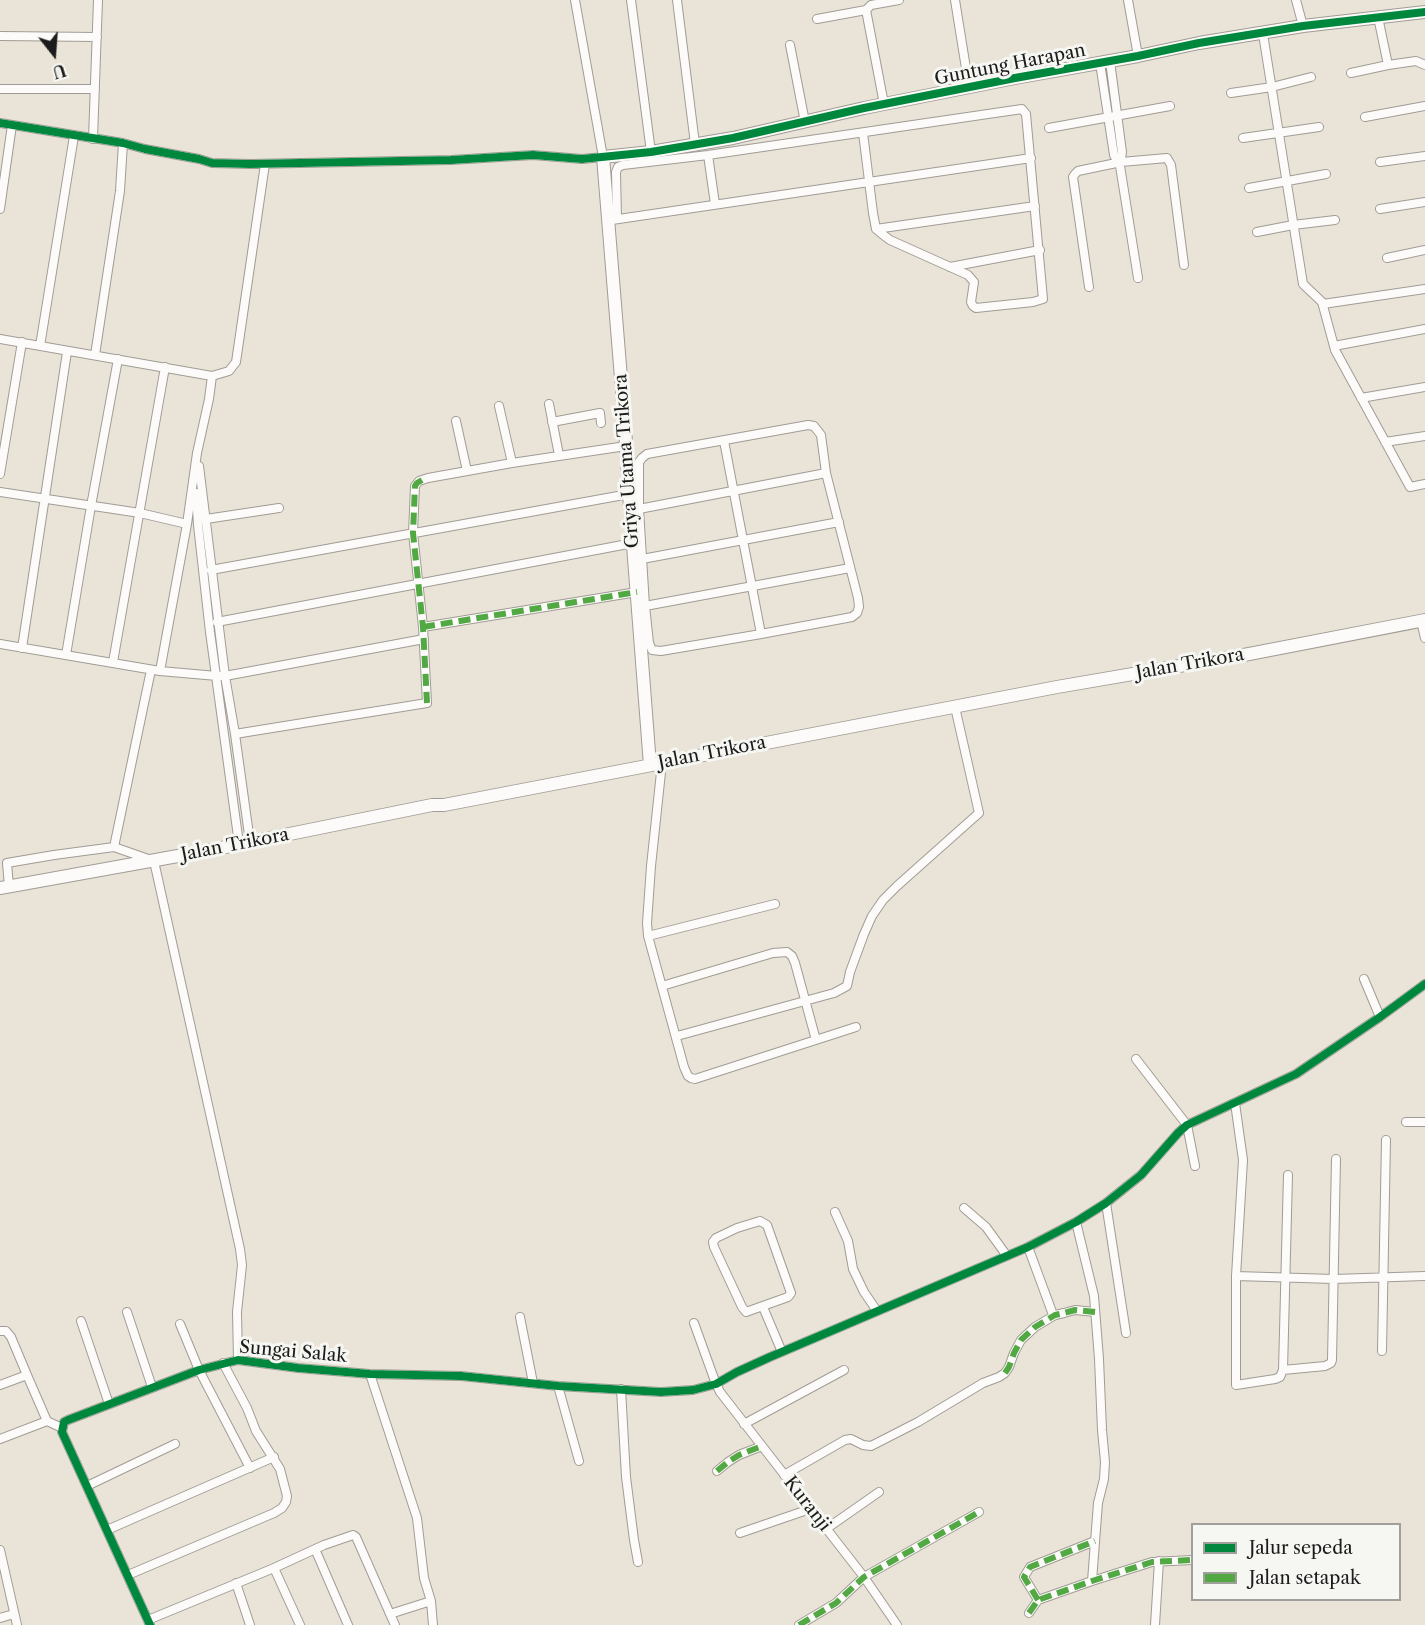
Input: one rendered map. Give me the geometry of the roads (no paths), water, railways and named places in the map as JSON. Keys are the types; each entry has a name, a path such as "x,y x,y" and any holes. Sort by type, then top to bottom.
{"street":[{"path":"93,139 98,0"},
{"path":"0,123 123,143 213,163 451,160 533,155 582,159 603,157 574,0"},
{"path":"631,0 651,152"},
{"path":"677,0 695,144"},
{"path":"817,19 866,10 872,5 899,0"},
{"path":"955,0 969,87"},
{"path":"1128,0 1138,56"},
{"path":"1296,0 1303,26"},
{"path":"866,10 884,104"},
{"name":"Guntung Harapan","path":"603,157 651,152 758,133 884,104 1199,43 1303,26 1425,12"},
{"path":"1378,17 1388,65"},
{"path":"1263,34 1303,284 1323,304 1334,346 1410,487 1425,484"},
{"path":"0,36 97,37"},
{"path":"790,45 805,122"},
{"path":"1351,73 1416,61 1425,65"},
{"path":"1105,62 1112,116 1122,152 1119,164 1138,278"},
{"path":"1231,93 1311,78"},
{"path":"0,89 95,89"},
{"path":"1049,128 1170,106"},
{"path":"1365,117 1425,106"},
{"path":"863,133 869,182 876,229 890,240 968,275 974,284 971,302 976,308 1033,302 1044,297 1031,158 1026,114 1020,109 618,167 613,220 715,204 869,182 1031,158"},
{"path":"0,209 12,125"},
{"path":"1243,138 1318,127"},
{"path":"40,346 74,136"},
{"path":"95,355 120,191 123,143"},
{"path":"708,155 715,204"},
{"path":"1380,162 1425,156"},
{"name":"Griya Utama Trikora","path":"603,157 613,220 628,494 633,543 638,560 637,592 656,764"},
{"path":"1089,287 1074,175 1078,171 1165,158 1169,160 1184,265"},
{"path":"0,339 212,376 229,371 236,362 265,164"},
{"path":"1249,188 1326,174"},
{"path":"1380,210 1425,202"},
{"path":"876,229 1035,206"},
{"path":"1257,232 1335,220"},
{"path":"950,267 1040,250"},
{"path":"1387,258 1425,250"},
{"path":"1323,304 1425,288"},
{"path":"1334,346 1425,329"},
{"path":"0,474 22,342"},
{"path":"22,648 67,352"},
{"path":"66,655 118,359"},
{"path":"113,662 165,367"},
{"path":"114,847 156,670 187,524 197,453 212,376"},
{"path":"1361,398 1425,387"},
{"path":"549,404 559,455"},
{"path":"499,406 512,462"},
{"path":"552,422 600,413 601,423"},
{"path":"456,421 467,471"},
{"path":"808,425 818,429 821,435 826,473 859,606 855,615 654,651 649,643 638,560 639,462 643,456 808,425"},
{"path":"1385,442 1425,436"},
{"path":"724,441 761,633"},
{"path":"235,734 427,703 424,639 413,533 417,483 428,478 512,462 626,446"},
{"path":"197,453 206,519 221,676 235,734 245,843"},
{"path":"639,509 826,473"},
{"path":"194,476 198,525 245,843"},
{"path":"0,492 140,513 187,524"},
{"path":"211,570 628,494"},
{"path":"206,519 279,508"},
{"path":"638,560 839,522"},
{"path":"217,622 633,543"},
{"path":"645,606 850,568"},
{"path":"423,627 637,592"},
{"path":"1423,620 1425,638"},
{"name":"Jalan Trikora","path":"5,888 1423,620"},
{"path":"0,644 156,670 221,676 424,639"},
{"path":"676,1036 834,993 847,986 864,933 883,900 979,813 955,707"},
{"path":"656,764 648,936 688,1076 692,1079 856,1027"},
{"path":"5,888 6,863 114,847 154,861 240,1249 242,1265 237,1312 238,1360"},
{"path":"648,936 775,904"},
{"path":"662,986 783,951 790,953 795,963 816,1040"},
{"path":"1364,979 1380,1017"},
{"path":"1187,1125 1296,1074 1425,984"},
{"path":"1136,1059 1187,1125 1195,1166"},
{"path":"1235,1103 1243,1160 1236,1276 1236,1385 1275,1379 1280,1377 1283,1370 1288,1175"},
{"path":"1406,1122 1425,1122"},
{"name":"Sungai Salak","path":"62,1428 64,1422 68,1420 152,1387 222,1363 238,1360 370,1374 461,1376 558,1386 661,1392 693,1390 716,1384 782,1352 1028,1247 1076,1222 1106,1203 1141,1175 1187,1125"},
{"path":"1382,1351 1386,1140"},
{"path":"1283,1370 1325,1366 1332,1360 1336,1160"},
{"path":"1106,1203 1126,1333"},
{"path":"964,1208 986,1227 1007,1256"},
{"path":"835,1212 848,1241 853,1269 864,1292 877,1311"},
{"path":"760,1221 767,1225 791,1293 788,1297 763,1307 748,1312 744,1311 713,1242 716,1238 737,1228 760,1221"},
{"path":"1076,1222 1094,1296 1100,1359 1105,1462 1104,1479 1098,1503 1092,1581"},
{"path":"1028,1247 1052,1312"},
{"path":"1236,1276 1334,1279 1425,1276"},
{"path":"763,1307 782,1352"},
{"path":"784,1475 845,1440 851,1439 871,1446 918,1422 983,1383 999,1377 1009,1367 1021,1340 1035,1327 1055,1315 1076,1310 1095,1312"},
{"path":"127,1312 152,1387"},
{"path":"520,1317 533,1383"},
{"path":"81,1321 109,1404"},
{"name":"Kuranji","path":"694,1323 716,1384 744,1424 864,1577 894,1624"},
{"path":"180,1324 200,1370 250,1468"},
{"path":"0,1331 6,1331 11,1337 47,1421 62,1428 149,1623 236,1583 351,1535 356,1537 395,1625"},
{"path":"128,1575 274,1513 286,1502 287,1496 280,1470 274,1457 264,1446 247,1408 222,1363"},
{"path":"744,1424 844,1370"},
{"path":"370,1374 417,1518 424,1578 434,1625"},
{"path":"0,1385 27,1375"},
{"path":"558,1386 579,1461"},
{"path":"621,1389 626,1477 638,1562"},
{"path":"0,1439 47,1421"},
{"path":"87,1486 175,1444"},
{"path":"717,1472 739,1455 762,1446"},
{"path":"107,1530 274,1457"},
{"path":"826,1529 879,1492"},
{"path":"740,1533 810,1509"},
{"path":"799,1625 836,1603 864,1577 979,1512"},
{"path":"1038,1600 1024,1577 1030,1567 1095,1541"},
{"path":"0,1550 2,1569 16,1625"},
{"path":"315,1550 348,1625"},
{"path":"1029,1613 1038,1600 1092,1581 1159,1561 1191,1560"},
{"path":"1155,1625 1159,1561"},
{"path":"274,1568 300,1625"},
{"path":"236,1583 250,1625"},
{"path":"390,1614 430,1601"},
{"path":"0,1617 14,1614"}]}
